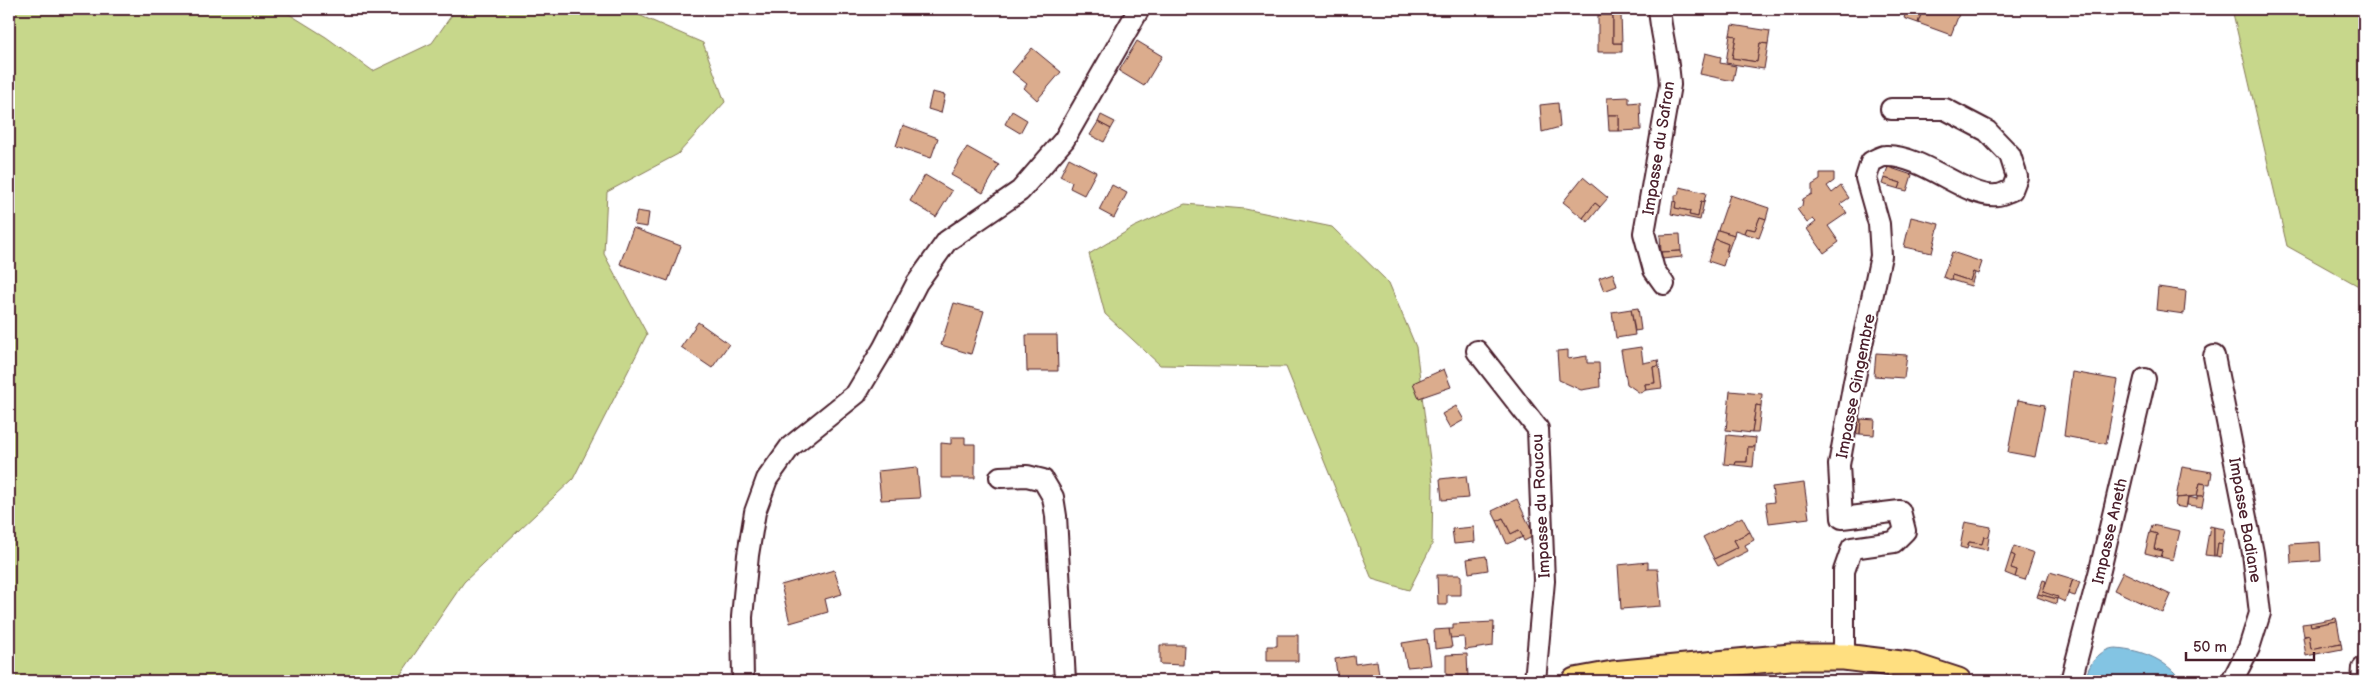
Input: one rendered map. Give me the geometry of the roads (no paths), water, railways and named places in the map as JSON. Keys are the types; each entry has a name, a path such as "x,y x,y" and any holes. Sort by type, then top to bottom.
{"main road":[{"path":"1575,681 1790,658 1844,658 1909,665 1958,681"}],"street":[{"path":"743,681 742,617 748,555 754,512 766,479 790,448 856,394 917,282 947,241 1020,192 1064,140 1139,9"},
{"name":"Impasse du Safran","path":"1659,9 1662,36 1670,66 1670,85 1644,233 1654,270 1664,284"},
{"name":"Impasse Gingembre","path":"1844,658 1844,571 1852,548 1894,542 1905,532 1900,511 1842,518 1839,465 1854,382 1881,256 1880,224 1866,178 1871,162 1884,156 1910,160 1949,177 1969,190 1997,196 2012,190 2017,177 2010,155 1987,130 1945,109 1891,109"},
{"name":"Impasse du Roucou","path":"1477,351 1538,428 1544,581 1535,681"},
{"name":"Impasse Badiane","path":"2214,356 2254,553 2260,613 2249,648 2232,681"},
{"name":"Impasse Aneth","path":"2072,681 2145,380"},
{"path":"1000,477 1027,476 1043,480 1052,497 1056,516 1065,681"}],"water":[{"path":"2116,648 2135,651 2153,657 2169,667 2182,681 2086,681 2089,669 2095,658 2105,651"}]}
